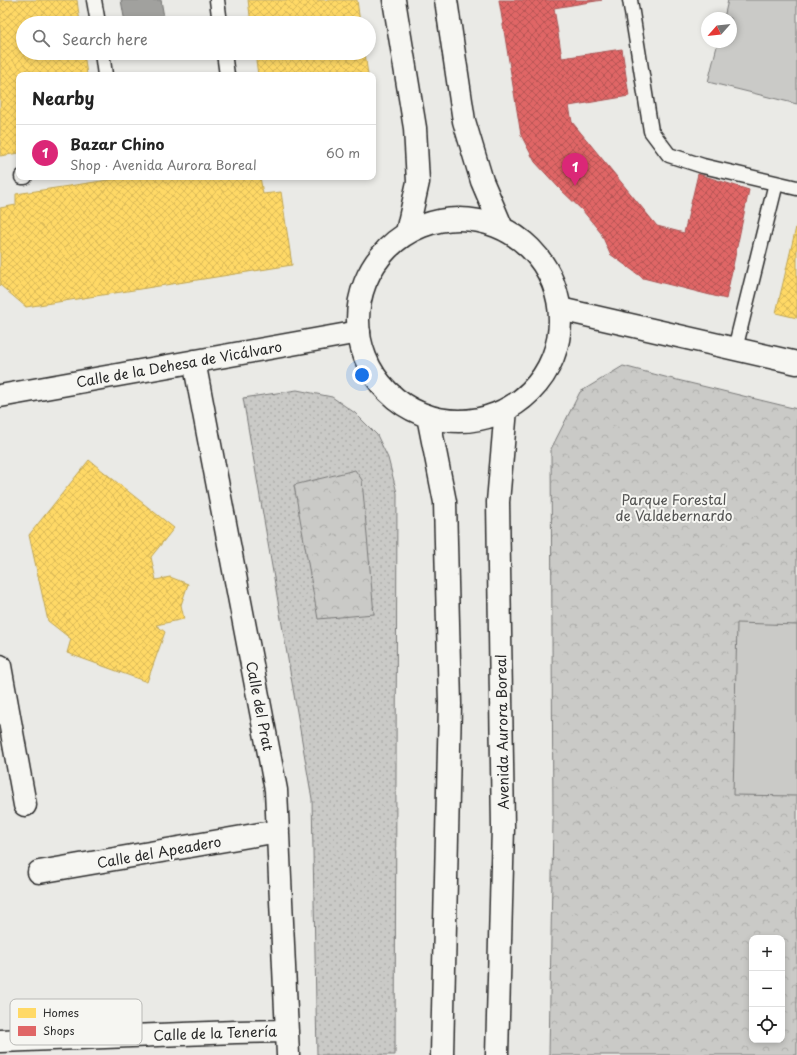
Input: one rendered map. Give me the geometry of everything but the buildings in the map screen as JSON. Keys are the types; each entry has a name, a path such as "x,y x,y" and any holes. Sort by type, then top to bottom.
{"main road":[{"path":"394,0 415,128 418,182 407,232"},
{"path":"446,0 464,121 482,181 502,228"},
{"path":"454,219 478,220 502,228 524,242 541,261 554,284 560,309 559,333 553,356 542,378 526,396 506,409 481,419 454,421 428,416 407,406 389,392 374,374 364,354 359,332 358,308 363,286 374,265 389,247 407,232 430,223 454,219"},
{"path":"560,309 797,363"},
{"name":"Calle de la Dehesa de Vicálvaro","path":"0,396 359,332"},
{"name":"Calle del Prat","path":"194,361 276,790 288,1055"},
{"name":"Avenida Aurora Boreal","path":"497,1055 503,827 498,502 506,409"},
{"path":"428,416 445,502 450,704 442,1055"},
{"path":"0,666 26,805"},
{"name":"Calle del Apeadero","path":"39,872 278,832"},
{"name":"Calle de la Tenería","path":"142,1036 236,1032 286,1032"},
{"name":"Calle de la Tenería","path":"0,1041 10,1041"}],"lane":[{"path":"94,0 97,16"},
{"path":"217,0 219,16"},
{"path":"630,0 651,131 669,155 703,166 797,188"},
{"path":"103,60 105,72"},
{"path":"225,60 227,72"},
{"path":"735,349 776,183"}],"green space":[{"path":"728,0 797,0 797,104 708,82 716,48 737,48 737,12 725,12"},
{"name":"Parque Forestal de Valdebernardo","path":"623,366 797,409 797,1055 549,1055 553,820 551,449 580,392"},
{"path":"297,390 332,397 355,413 377,435 388,458 397,493 395,1055 317,1055 312,799 243,398"},
{"path":"355,470 362,480 374,614 318,619 294,485"},
{"path":"737,623 797,625 797,796 733,795"}],"shaded area":[{"path":"121,0 161,0 164,16 124,16"}],"place":[{"name":"Bazar Chino","path":"575,186"}]}
